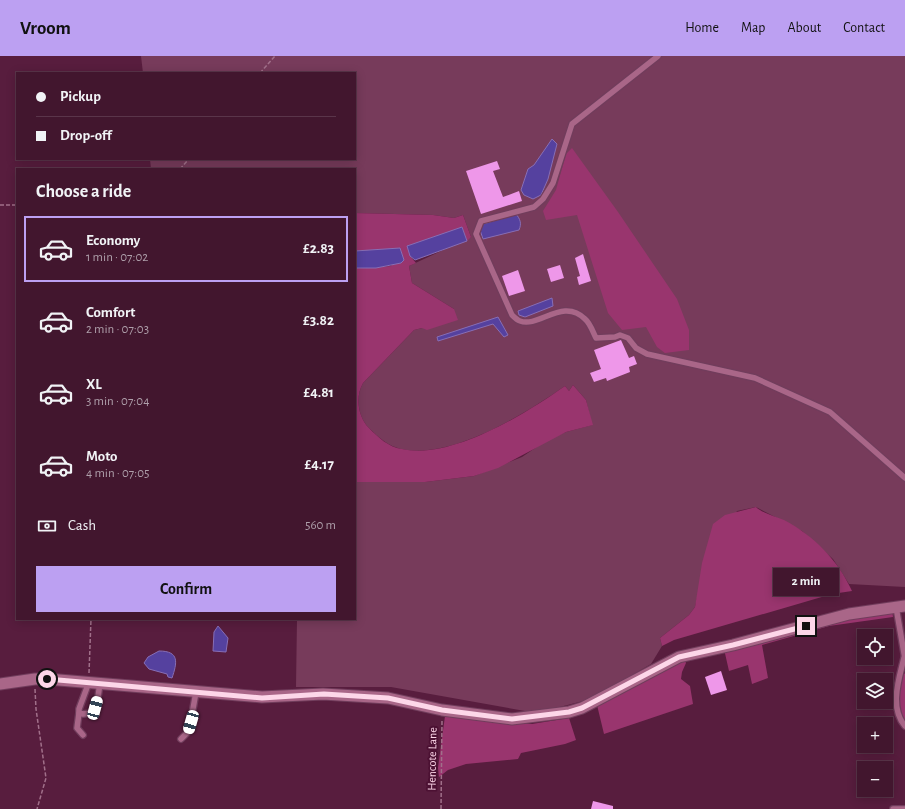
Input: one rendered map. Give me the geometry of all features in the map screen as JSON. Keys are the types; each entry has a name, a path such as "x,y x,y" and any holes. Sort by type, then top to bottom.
{"street":[{"path":"0,684 35,679 89,682 262,698 324,694 388,698 442,710 512,719 569,712 582,708 679,657 733,645 849,614 901,607"}],"lane":[{"path":"658,56 572,124 553,183 543,199 534,207 481,221 476,234 512,315 519,321 527,322 563,311 574,311 586,319 596,338 615,337 620,335 628,338 636,348 647,354 755,378 830,412 905,478"},
{"path":"901,607 905,658 898,684 896,707 901,722 905,726"},
{"path":"83,735 77,728 79,713 89,682"},
{"path":"79,713 92,713 98,697 100,683"},
{"path":"181,739 188,730 196,692"},
{"path":"893,809 905,809"}],"path":[{"path":"261,72 275,56"},
{"path":"181,168 188,160"},
{"path":"0,205 16,205"},
{"path":"89,682 90,620"},
{"path":"35,679 36,709 46,778 37,809"},
{"name":"Hencote Lane","path":"441,809 442,710"}],"shaded area":[{"path":"141,56 905,56 905,587 849,584 833,559 802,531 756,507 737,511 699,589 695,607 689,615 660,638 662,646 651,664 591,699 536,713 391,687 296,687 297,620 356,620 356,482 425,482 474,476 522,457 547,440 566,432 592,425 586,400 573,385 569,391 565,386 509,421 487,432 442,448 421,451 401,449 392,446 380,438 365,423 360,413 358,400 363,383 414,330 422,328 454,309 412,283 409,266 471,237 463,215 454,218 433,215 356,213 356,168 151,168 150,160 356,160 356,72 143,72"},
{"path":"552,139 557,144 548,179 541,195 533,199 524,195 521,190 528,169 534,165"},
{"path":"572,148 618,212 677,299 689,330 689,350 665,353 657,347 646,327 622,330 608,313 577,215 546,220 543,211 556,190 566,154"},
{"path":"356,213 433,215 454,218 463,215 471,237 467,241 462,227 410,256 416,263 409,266 412,283 454,309 458,320 427,330 422,328 414,330 363,383 358,400 360,413 365,423 376,435 388,444 402,449 422,451 443,448 487,432 530,409 565,386 569,391 573,385 586,400 593,425 566,432 498,468 474,476 425,482 356,482 356,268 392,266 370,251 356,251"},
{"path":"516,214 520,221 519,230 483,239 480,230 483,224"},
{"path":"462,227 467,241 415,260 410,256 407,246"},
{"path":"400,248 404,260 401,263 376,268 356,268 356,251"},
{"path":"552,298 553,306 525,317 519,315 518,311"},
{"path":"498,317 508,335 504,337 493,324 438,341 437,337"},
{"path":"756,507 761,511 795,526 815,541 840,569 852,591 832,594 674,640 662,646 660,638 689,615 695,607 702,563 713,524 725,515"},
{"path":"892,609 893,617 829,626 762,645 768,678 752,684 748,665 729,671 724,649"},
{"path":"218,626 228,638 226,652 213,651 214,632"},
{"path":"159,651 171,653 174,656 176,663 172,678 168,677 167,674 149,669 144,663 148,657"},
{"path":"685,660 686,663 681,679 690,686 693,704 604,734 597,705"},
{"path":"898,667 905,674 905,727 899,721 894,707 893,699"},
{"path":"445,716 532,724 569,718 576,740 565,744 521,753 518,759 466,764 448,770 439,777 438,768"}],"building":[{"path":"497,161 500,169 493,171 503,197 519,191 522,201 481,214 466,171"},
{"path":"583,254 591,281 579,285 577,277 580,276 575,258"},
{"path":"560,265 564,278 551,282 547,269"},
{"path":"518,270 525,291 509,296 502,276"},
{"path":"621,340 629,358 634,356 637,364 629,367 630,372 607,381 606,378 594,382 590,373 601,369 594,350"},
{"path":"721,671 727,690 711,695 705,677"},
{"path":"593,801 613,806 613,809 591,809"}],"route":[{"path":"47,679 262,698 324,694 388,698 442,710 512,719 569,712 582,708 679,657 806,626"}]}
